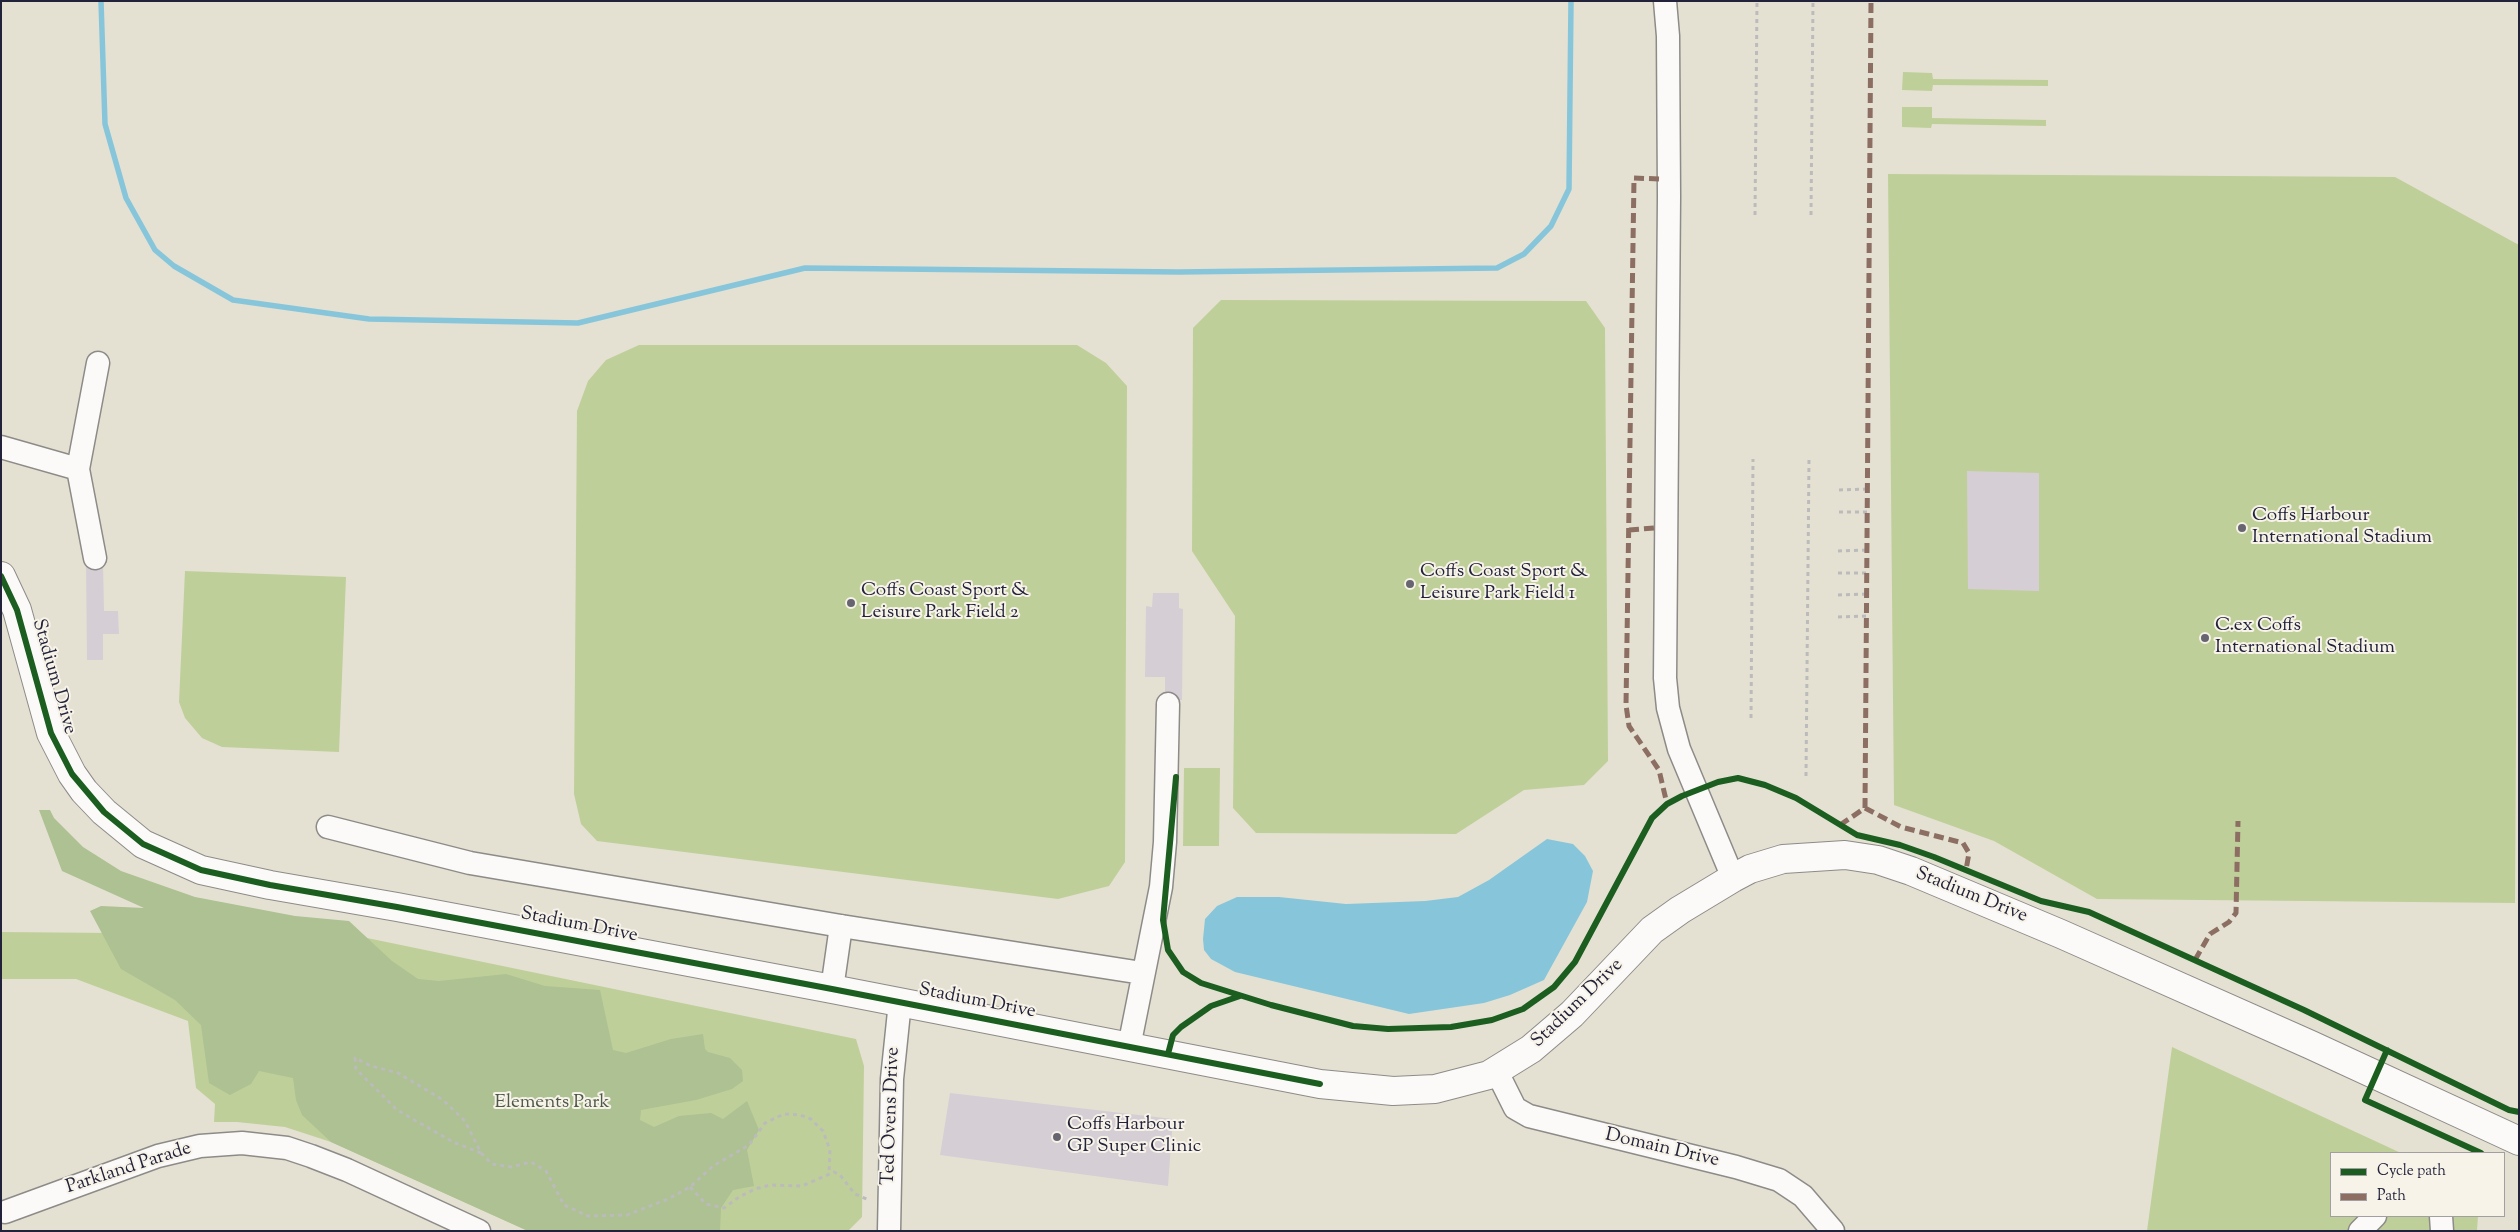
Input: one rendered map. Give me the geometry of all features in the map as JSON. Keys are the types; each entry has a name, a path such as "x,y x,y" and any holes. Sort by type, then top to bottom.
{"main road":[{"name":"Stadium Drive","path":"1,576 17,610 51,733 72,774 104,812 143,844 170,858 201,870 270,886 397,907 832,989 1320,1084 1393,1091 1435,1089 1489,1075 1531,1049 1572,1014 1652,930 1680,910 1750,869 1783,859 1846,855 1878,860 2061,934 2311,1045 2519,1141"}],"street":[{"path":"1665,1 1668,36 1669,197 1665,678 1668,708 1680,749 1733,878"},
{"path":"1669,197 1684,215"},
{"path":"95,558 78,469 98,363"},
{"path":"1,447 78,469"},
{"path":"1129,1047 1162,869 1168,704"},
{"path":"328,827 470,863 841,926 1142,973"},
{"path":"832,989 841,926"},
{"name":"Ted Ovens Drive","path":"889,1231 892,1079 900,1002"},
{"name":"Domain Drive","path":"1496,1070 1515,1108 1529,1116 1736,1167 1779,1180 1803,1196 1833,1231"},
{"name":"Parkland Parade","path":"6,1215 158,1156 200,1146 242,1143 287,1148 311,1156 347,1170 451,1225 479,1231"},
{"path":"2360,1231 2374,1217"},
{"path":"2441,1217 2442,1231"}],"path":[{"path":"1755,215 1757,1"},
{"path":"1811,215 1813,1"},
{"path":"1751,718 1753,459"},
{"path":"1806,776 1809,459"},
{"path":"1839,490 1867,489"},
{"path":"1839,512 1867,512"},
{"path":"1838,551 1867,550"},
{"path":"1838,573 1866,573"},
{"path":"1838,595 1866,594"},
{"path":"1838,617 1866,616"},
{"path":"482,1153 453,1142 397,1110 356,1069 354,1058 371,1066 398,1073 444,1100 465,1121 482,1153 494,1165 511,1167 531,1162 546,1171 564,1205 588,1216 605,1217 636,1213 690,1187 714,1166 749,1145 765,1123 784,1114 806,1117 823,1131 830,1150 829,1174"},
{"path":"690,1187 706,1204 724,1208 739,1197 755,1189 770,1185 802,1186 834,1172 840,1175 858,1196 872,1200"}],"green space":[{"path":"1903,72 1932,73 1933,79 2048,80 2048,86 1933,85 1932,91 1902,90"},
{"path":"1902,107 1932,107 1932,118 2046,120 2046,126 1932,124 1931,128 1902,127"},
{"name":"C.ex Coffs International Stadium","path":"1888,174 2395,177 2519,245 2515,903 2097,899 1994,841 1894,805"},
{"name":"Coffs Coast Sport & Leisure Park Field 1","path":"1221,300 1586,301 1605,328 1608,761 1584,785 1524,790 1456,834 1256,833 1233,808 1235,616 1192,551 1193,328"},
{"name":"Coffs Coast Sport & Leisure Park Field 2","path":"639,345 1077,345 1106,363 1127,386 1125,862 1109,886 1058,899 597,841 581,824 574,794 577,411 588,381 606,360"},
{"path":"185,571 346,577 339,752 222,747 202,738 185,718 179,702"},
{"path":"1184,768 1220,768 1219,846 1183,846"},
{"name":"Elements Park","path":"39,810 50,810 54,818 83,847 121,871 195,897 295,916 349,921 392,961 418,979 439,981 506,974 545,986 600,990 613,1050 626,1053 671,1039 703,1034 705,1049 708,1052 730,1058 742,1070 743,1081 732,1089 696,1100 641,1110 640,1120 654,1127 679,1116 711,1113 723,1119 747,1101 759,1130 747,1150 754,1186 733,1190 721,1208 720,1231 528,1231 331,1142 302,1115 296,1100 293,1078 259,1071 251,1084 230,1095 209,1083 201,1025 175,1000 121,969 90,911 101,906 144,908 62,871"},
{"name":"Elements Park","path":"1,932 337,935 338,932 856,1039 864,1066 862,1217 849,1230 528,1231 331,1142 285,1127 237,1122 214,1122 215,1104 196,1088 188,1021 76,979 1,979"},
{"path":"2172,1047 2399,1152 2330,1152 2330,1217 2478,1217 2477,1231 2147,1231"}],"water":[{"path":"1547,839 1573,844 1585,856 1593,871 1587,902 1544,980 1510,995 1484,1003 1409,1014 1235,972 1211,959 1204,950 1205,919 1217,906 1237,897 1279,897 1346,904 1425,901 1458,897 1489,880"}],"building":[{"path":"1967,471 2039,473 2039,591 1968,589"},
{"path":"86,562 103,562 104,611 118,611 119,634 103,634 103,660 87,660"},
{"path":"1153,593 1179,593 1179,608 1183,609 1182,700 1165,700 1165,677 1145,677 1146,606 1152,607"},
{"name":"Coffs Harbour GP Super Clinic","path":"950,1093 1173,1119 1168,1186 940,1155"}],"waterway":[{"path":"101,1 105,124 126,198 155,250 174,266 233,300 369,319 578,323 805,268 1179,272 1497,268 1524,254 1551,226 1569,189 1571,1"}],"marked path":[{"path":"1865,808 1871,1"},
{"path":"1659,179 1634,178 1626,705 1629,726 1659,770 1667,804"},
{"path":"1629,530 1655,528"},
{"path":"1840,825 1865,808 1901,827 1963,843 1969,853 1966,870"},
{"path":"2195,960 2210,934 2229,922 2236,913 2238,821"}],"cycle path":[{"path":"1,576 17,610 51,733 72,774 104,812 143,844 201,870 270,885 832,989 1320,1084"},
{"path":"1176,777 1163,920 1168,950 1183,972 1201,983 1271,1005 1353,1026 1388,1029 1451,1027 1492,1020 1523,1009 1554,987 1575,962 1652,818 1667,804 1682,796 1718,782 1738,778 1765,785 1796,798 1857,835 1900,845 1934,857 2041,901 2089,912 2304,1010 2509,1110 2519,1112"},
{"path":"1168,1054 1173,1035 1181,1027 1211,1006 1240,996"},
{"path":"2387,1050 2365,1100 2479,1152"}],"place":[{"name":"Coffs Harbour International Stadium","path":"2242,528"},
{"name":"Coffs Coast Sport & Leisure Park Field 1","path":"1410,584"},
{"name":"Coffs Coast Sport & Leisure Park Field 2","path":"851,603"},
{"name":"C.ex Coffs International Stadium","path":"2205,638"},
{"name":"Coffs Harbour GP Super Clinic","path":"1057,1137"}]}
